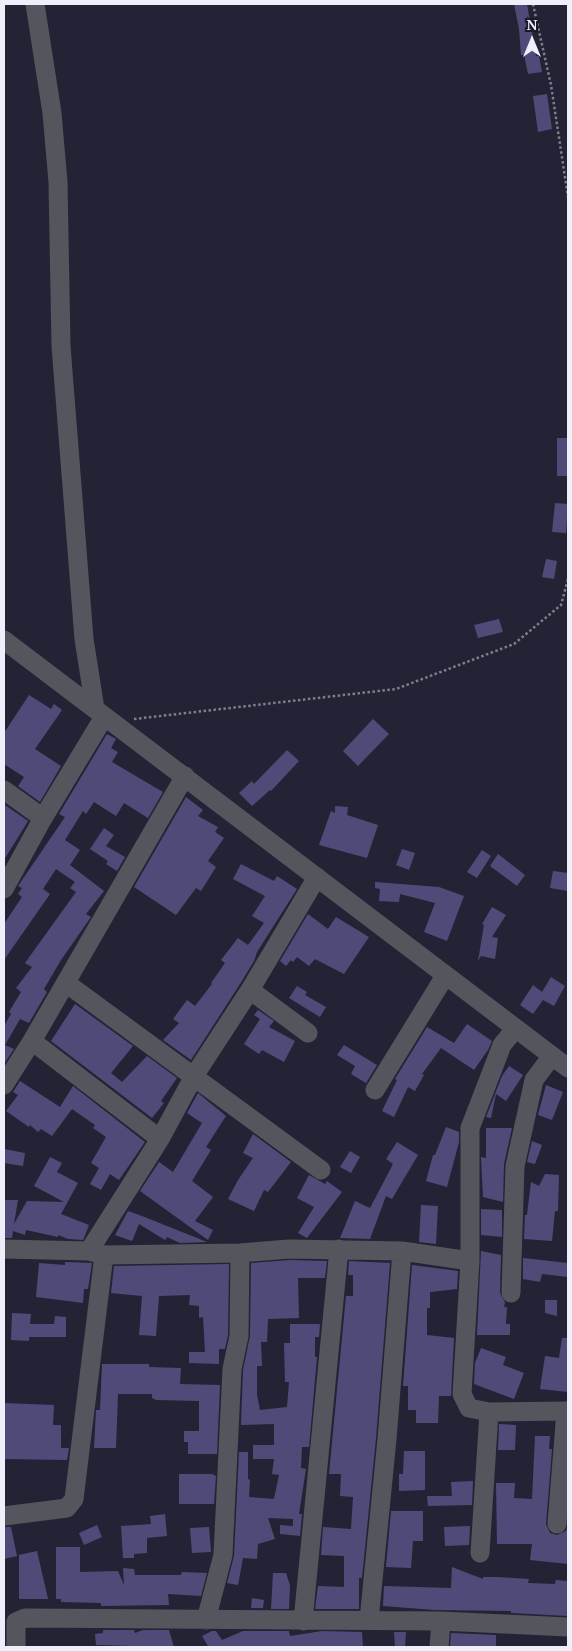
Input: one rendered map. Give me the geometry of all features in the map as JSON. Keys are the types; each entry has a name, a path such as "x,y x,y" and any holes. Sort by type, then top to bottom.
{"street":[{"path":"4,889 43,818 106,718 84,639 61,346 57,172 52,113 35,4"},
{"path":"4,640 568,1068"},
{"path":"4,1085 32,1041 185,776"},
{"path":"4,790 43,818"},
{"path":"4,1516 67,1508 74,1499 96,1253 194,1076 250,990 317,877"},
{"path":"375,1090 445,976"},
{"path":"66,982 321,1170"},
{"path":"250,990 308,1033"},
{"path":"515,1029 502,1045 470,1128 470,1261 462,1394 469,1408 489,1412 567,1411 557,1524"},
{"path":"32,1041 160,1139"},
{"path":"511,1293 515,1166 534,1080 552,1056"},
{"path":"4,1249 96,1253 240,1253 289,1250 402,1251 470,1261"},
{"path":"303,1621 339,1250"},
{"path":"369,1620 387,1439 402,1251"},
{"path":"206,1620 223,1555 232,1369 239,1336 240,1253"},
{"path":"480,1553 489,1412"},
{"path":"16,1647 16,1622 25,1618 442,1621 568,1628"},
{"path":"439,1647 442,1621"}],"path":[{"path":"533,4 552,85 568,196"},
{"path":"106,718 131,719 396,689 514,644 561,605 568,579"}],"building":[{"path":"514,4 527,4 536,56 539,56 542,72 528,74 524,55 521,55 519,29"},
{"path":"547,94 552,129 538,132 533,96"},
{"path":"557,438 568,438 568,476 557,476"},
{"path":"555,503 568,504 566,533 552,532"},
{"path":"546,559 557,561 554,579 542,577"},
{"path":"499,619 503,632 478,638 474,625"},
{"path":"29,695 51,709 54,704 62,710 35,749 61,766 40,802 18,786 24,777 4,764 4,733"},
{"path":"373,719 389,734 358,766 343,751"},
{"path":"107,734 116,739 111,748 118,752 112,762 163,792 148,818 124,803 116,816 94,802 86,814 83,811 65,840 80,850 70,865 104,891 86,914 91,917 61,960 44,989 47,992 29,1023 20,1019 5,1045 14,1049 4,1064 4,1026 11,1014 9,1012 21,992 16,988 32,967 25,963 76,892 70,888 75,882 56,869 43,889 50,894 4,960 4,924 22,897 18,894 22,888 18,886 65,817 59,814"},
{"path":"287,750 299,761 271,791 252,806 239,793 252,781 254,784"},
{"path":"186,797 203,810 198,816 218,827 215,832 224,838 208,861 216,867 201,891 196,888 176,915 134,887"},
{"path":"5,805 28,821 4,860 4,807"},
{"path":"335,806 348,807 347,815 378,825 367,858 319,845 331,811 335,813"},
{"path":"104,828 114,835 106,846 125,857 117,871 106,864 108,861 90,849"},
{"path":"402,849 415,853 409,870 396,865"},
{"path":"482,850 491,856 477,878 467,872"},
{"path":"498,854 525,875 517,886 490,866"},
{"path":"241,864 274,881 277,876 297,889 257,952 254,961 240,984 191,1060 163,1040 179,1023 173,1019 187,1000 195,1006 225,963 221,960 238,938 248,945 264,923 252,916 265,896 233,879"},
{"path":"553,871 568,873 568,891 550,888"},
{"path":"375,882 439,887 464,896 447,941 424,932 435,903 400,894 399,902 379,901 380,889 375,888"},
{"path":"492,907 506,915 492,937 498,938 495,959 481,956 478,961 484,925 482,924"},
{"path":"308,914 328,929 336,917 369,937 344,974 315,959 309,966 297,957 286,966 280,961"},
{"path":"551,977 565,986 554,1006 543,1000 533,1014 520,1005 533,985 542,992"},
{"path":"297,986 307,992 305,995 326,1007 320,1017 289,998"},
{"path":"75,1004 133,1046 111,1073 122,1082 147,1056 177,1078 161,1101 164,1103 152,1118 51,1041"},
{"path":"258,1010 274,1021 269,1027 295,1041 284,1062 262,1050 259,1054 244,1044 260,1019 254,1015"},
{"path":"467,1024 492,1041 474,1070 441,1048 422,1074 424,1075 415,1091 408,1087 394,1117 382,1111 397,1080 395,1079 427,1027 454,1043"},
{"path":"344,1045 377,1065 366,1083 351,1074 355,1066 337,1055"},
{"path":"509,1066 523,1075 506,1101 496,1094 491,1118 486,1117 502,1076"},
{"path":"20,1081 60,1107 73,1086 145,1142 119,1180 110,1174 101,1190 90,1184 99,1168 91,1163 106,1137 93,1128 95,1125 72,1109 52,1136 41,1129 38,1132 6,1111 18,1095 13,1092"},
{"path":"546,1085 563,1092 552,1120 538,1115"},
{"path":"198,1093 226,1116 206,1147 211,1150 192,1181 213,1197 195,1221 213,1230 208,1240 140,1191 159,1162 173,1172 202,1123 187,1113"},
{"path":"446,1127 459,1132 459,1142 447,1187 426,1181 433,1155 435,1155"},
{"path":"486,1128 512,1128 504,1164 503,1202 483,1197 481,1157 486,1158"},
{"path":"253,1134 291,1162 268,1192 264,1190 254,1211 228,1199 253,1158 243,1153"},
{"path":"532,1141 542,1145 535,1164 527,1162"},
{"path":"397,1142 418,1155 392,1199 386,1196 370,1239 340,1238 355,1201 370,1208 393,1164 386,1159"},
{"path":"4,1149 25,1153 23,1166 4,1163"},
{"path":"350,1151 360,1157 351,1173 340,1167"},
{"path":"50,1157 62,1163 57,1172 78,1183 61,1214 89,1225 83,1240 68,1239 58,1235 58,1237 26,1230 25,1235 13,1231 12,1238 4,1238 4,1200 18,1200 14,1224 27,1201 64,1202 34,1186"},
{"path":"545,1174 559,1175 558,1211 555,1211 552,1241 524,1239 525,1215 527,1215 531,1182 539,1186"},
{"path":"309,1175 325,1184 327,1181 342,1192 307,1238 298,1233 314,1207 297,1198"},
{"path":"421,1205 438,1206 436,1244 419,1242"},
{"path":"481,1209 502,1210 502,1237 481,1235"},
{"path":"128,1211 207,1242 180,1243 167,1237 165,1240 139,1224 132,1241 115,1235"},
{"path":"481,1251 501,1255 500,1293 505,1302 504,1307 507,1307 506,1324 510,1324 510,1335 477,1335"},
{"path":"523,1258 568,1263 568,1277 542,1274 540,1282 523,1279"},
{"path":"290,1260 327,1261 325,1278 298,1278 299,1318 268,1319 267,1342 261,1342 262,1366 257,1366 257,1395 260,1410 287,1407 289,1382 285,1382 284,1343 290,1343 290,1324 320,1324 319,1337 315,1337 315,1357 317,1357 309,1447 302,1447 301,1468 306,1469 299,1514 302,1514 300,1536 280,1534 280,1525 293,1526 293,1519 268,1518 275,1539 258,1544 257,1559 243,1558 238,1585 227,1583 234,1556 239,1452 248,1452 249,1497 274,1499 279,1475 272,1474 274,1459 253,1459 253,1445 274,1445 274,1424 241,1425 243,1370 250,1336 251,1263"},
{"path":"349,1261 390,1263 376,1438 362,1578 359,1578 359,1609 315,1609 318,1586 344,1587 344,1556 321,1555 323,1527 351,1529 353,1497 340,1496 341,1474 329,1474 346,1296 353,1296 353,1275 348,1275"},
{"path":"65,1262 92,1263 88,1289 84,1289 83,1303 36,1297 39,1263 65,1265"},
{"path":"229,1264 228,1335 225,1349 219,1349 219,1364 189,1363 189,1352 205,1352 203,1317 199,1318 199,1306 189,1305 190,1295 159,1296 156,1336 139,1335 142,1296 111,1293 114,1266"},
{"path":"412,1265 458,1271 457,1289 430,1292 430,1308 427,1308 427,1335 454,1338 451,1396 439,1396 438,1423 416,1423 416,1410 408,1410 408,1386 403,1386"},
{"path":"545,1300 557,1300 557,1316 545,1313"},
{"path":"12,1313 31,1314 30,1324 54,1324 55,1316 66,1317 66,1337 29,1337 29,1341 11,1340"},
{"path":"562,1338 568,1338 568,1392 540,1389 545,1356 559,1358"},
{"path":"481,1348 506,1357 503,1365 524,1373 514,1399 474,1384 475,1363"},
{"path":"102,1364 149,1364 149,1367 181,1368 180,1384 220,1385 217,1454 188,1454 188,1442 184,1442 184,1431 199,1431 199,1401 156,1400 152,1398 152,1394 118,1394 116,1448 94,1448 96,1410 100,1410"},
{"path":"4,1403 54,1405 53,1425 61,1425 61,1448 69,1448 67,1460 4,1459"},
{"path":"499,1424 516,1425 515,1450 498,1450"},
{"path":"535,1436 550,1436 549,1449 552,1449 546,1524 550,1533 557,1535 566,1531 568,1524 568,1564 530,1560 532,1544 497,1544 496,1483 515,1483 514,1498 532,1499"},
{"path":"404,1451 425,1451 425,1490 399,1491 399,1474 403,1474"},
{"path":"179,1474 212,1474 216,1476 214,1504 179,1504"},
{"path":"473,1481 472,1505 428,1506 427,1496 452,1496 451,1482"},
{"path":"391,1511 423,1511 423,1541 413,1541 411,1568 386,1567"},
{"path":"165,1514 167,1536 147,1538 147,1553 134,1554 134,1558 123,1558 121,1526 151,1524 150,1516"},
{"path":"97,1525 102,1537 84,1545 79,1533"},
{"path":"470,1526 469,1545 445,1546 444,1527"},
{"path":"4,1527 11,1527 17,1556 4,1559"},
{"path":"209,1527 211,1552 192,1553 190,1528"},
{"path":"56,1547 80,1547 80,1572 118,1571 124,1585 123,1568 134,1569 135,1575 181,1575 182,1572 207,1573 201,1596 168,1594 169,1605 101,1606 101,1603 61,1602 61,1599 56,1599"},
{"path":"37,1551 48,1599 19,1599 19,1555"},
{"path":"452,1567 483,1579 483,1577 498,1577 529,1579 528,1583 555,1584 556,1580 568,1581 568,1616 511,1613 511,1611 435,1610 383,1606 384,1586 451,1588"},
{"path":"273,1573 286,1573 290,1585 289,1609 271,1609"},
{"path":"252,1598 264,1600 263,1608 251,1608"},
{"path":"103,1630 134,1630 135,1633 143,1630 169,1630 174,1647 96,1645 95,1634 103,1633"},
{"path":"216,1631 222,1640 243,1631 289,1631 290,1636 322,1631 362,1632 363,1647 206,1647 208,1646 202,1636"},
{"path":"394,1632 406,1632 405,1647 395,1647"},
{"path":"451,1633 496,1635 496,1647 450,1647"}]}
